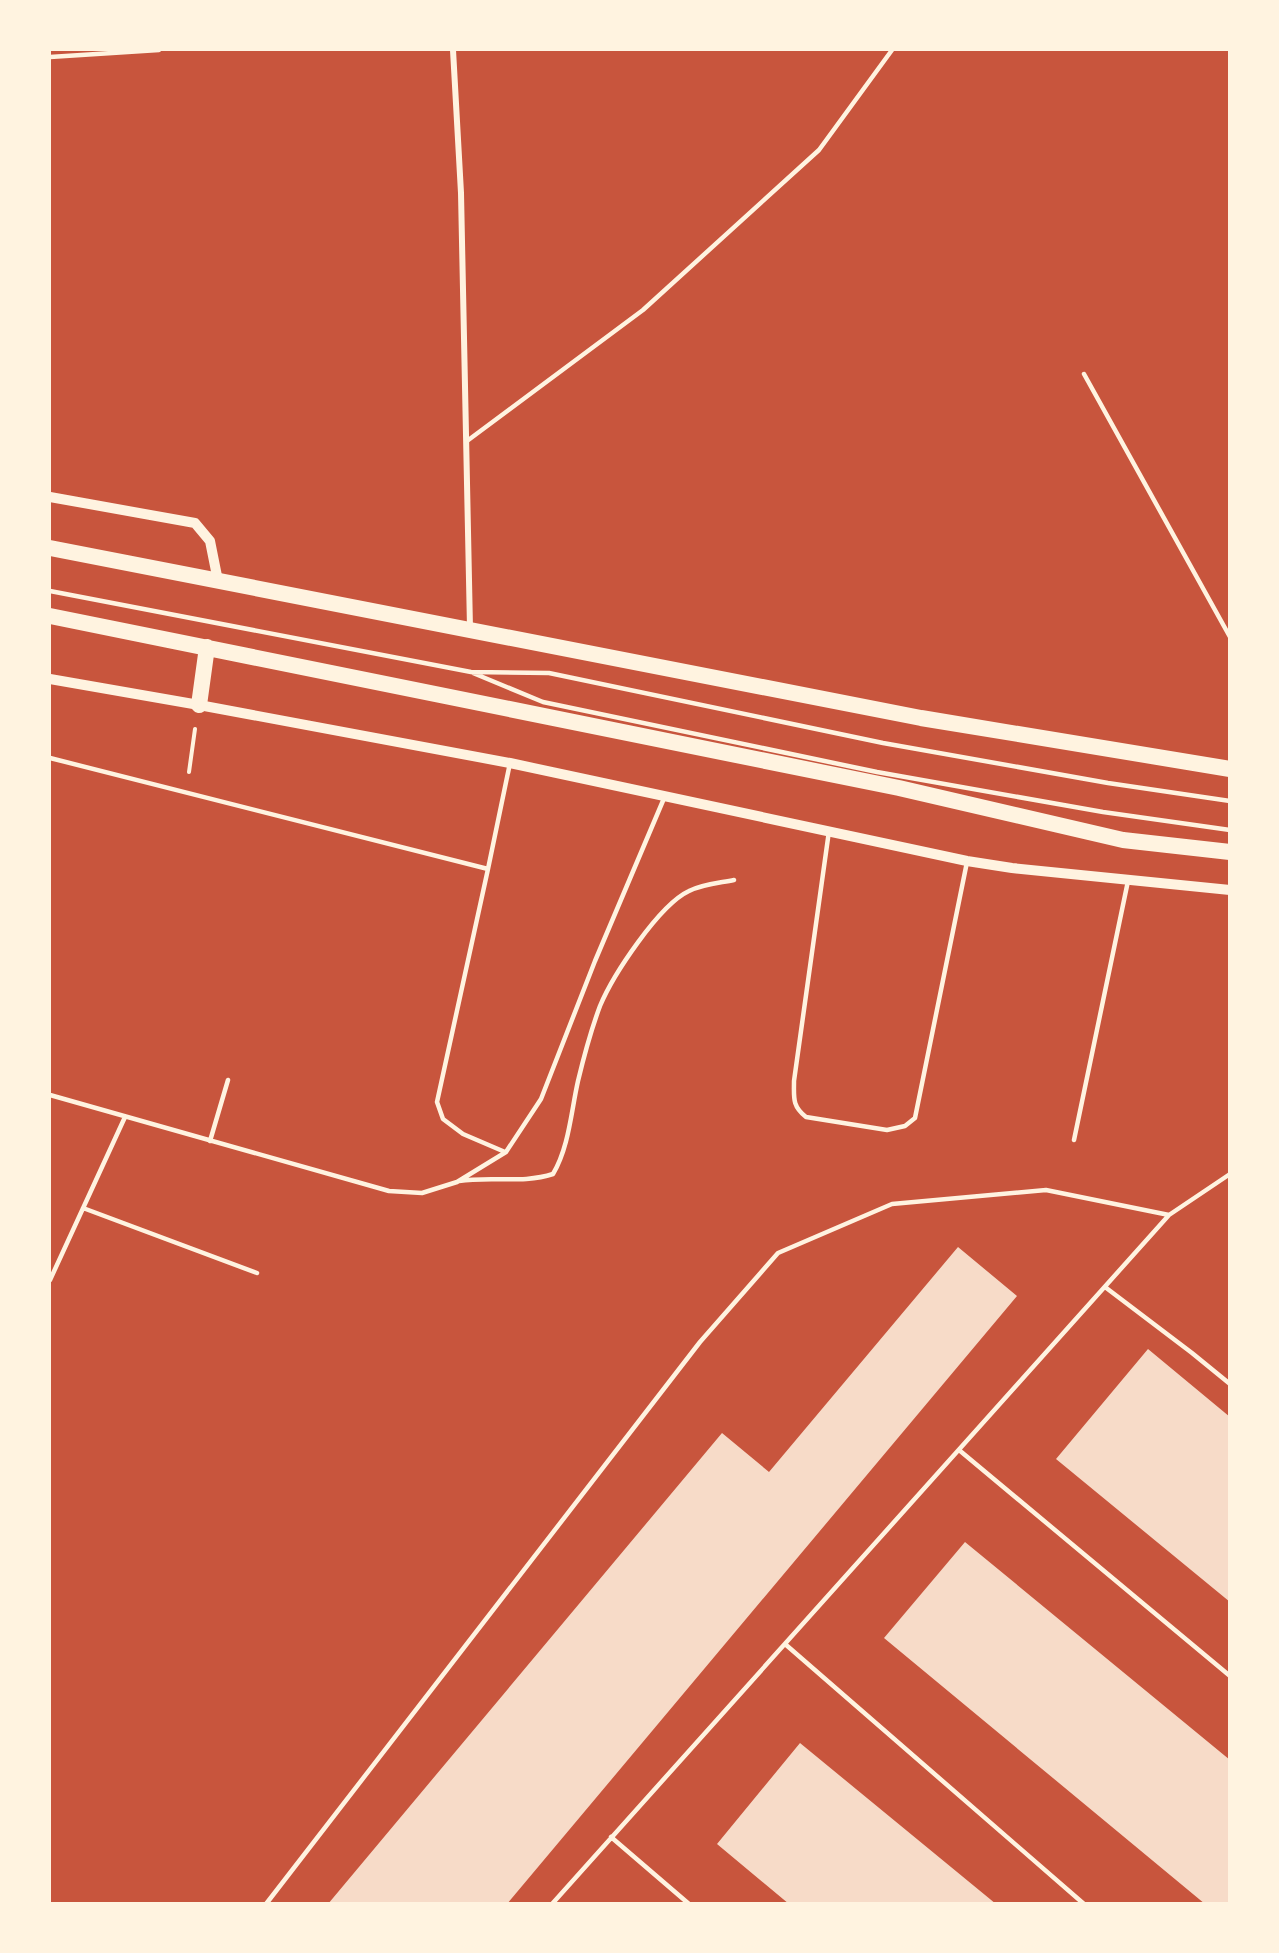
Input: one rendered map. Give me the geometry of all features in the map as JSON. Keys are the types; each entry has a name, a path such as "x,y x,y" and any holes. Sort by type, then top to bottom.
{"highway":[{"path":"50,548 921,718 1230,769"},
{"path":"50,616 899,788 1123,840 1230,852"},
{"path":"199,705 207,648"}],"street":[{"path":"453,50 461,192 470,630"},
{"path":"50,497 195,523 210,541 219,581"},
{"path":"50,680 199,705 510,763 967,861 1012,868 1230,890"}],"lane":[{"path":"50,57 159,50"},
{"path":"467,441 643,310 819,150 892,50"},
{"path":"1084,374 1230,637"},
{"path":"50,591 471,672 549,674 884,743 1108,783 1230,801"},
{"path":"471,672 543,702 877,772 1103,812 1230,830"},
{"path":"50,758 488,869"},
{"path":"506,1152 463,1134 443,1119 437,1102 510,763"},
{"path":"457,1182 506,1152 541,1099 595,961 666,795"},
{"path":"829,831 794,1081 794,1099 797,1110 806,1117 887,1130 904,1126 915,1118 967,861"},
{"path":"50,1095 389,1191 422,1193 478,1178 538,1179 553,1174 561,1160 578,1079 597,1016 625,963 661,913 687,892 703,886 734,880"},
{"path":"1074,1140 1128,880"},
{"path":"210,1141 228,1080"},
{"path":"50,1280 125,1117"},
{"path":"552,1904 1169,1215 1230,1174"},
{"path":"266,1904 700,1342 778,1252 892,1204 1046,1190 1169,1215"},
{"path":"83,1208 257,1273"},
{"path":"1105,1287 1230,1384"},
{"path":"959,1450 1230,1676"},
{"path":"785,1644 1084,1904"},
{"path":"611,1837 689,1904"}],"path":[{"path":"186,793 199,705"}],"building":[{"path":"958,1247 1017,1296 507,1904 328,1904 722,1433 769,1472"},
{"path":"1148,1349 1230,1417 1230,1602 1056,1459"},
{"path":"965,1542 1230,1760 1230,1904 1205,1904 884,1638"},
{"path":"800,1743 996,1904 789,1904 717,1844"}]}
